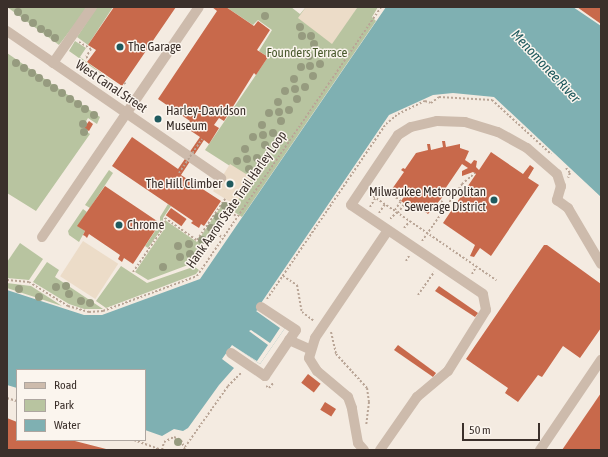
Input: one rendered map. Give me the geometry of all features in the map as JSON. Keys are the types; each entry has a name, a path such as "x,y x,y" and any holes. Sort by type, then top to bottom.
{"street":[{"path":"54,63 92,7"},
{"path":"42,237 199,7"},
{"name":"West Canal Street","path":"7,32 221,178"},
{"path":"380,450 416,397 448,371 486,310 483,294 350,205 398,135 411,127 437,121 477,125 514,140 534,154 557,174 561,186 557,200 568,208 601,264"},
{"path":"364,450 358,443 352,408 348,397 313,367 309,358 310,350 315,338 388,230"},
{"path":"231,353 265,376 296,330 263,304"},
{"path":"289,340 303,349 310,350"},
{"path":"540,450 601,360"}],"path":[{"name":"Hank Aaron State Trail Harley Loop","path":"7,280 29,282 68,306 84,311 103,311 197,276 380,7"},
{"path":"72,36 91,49 86,57 89,59"},
{"path":"263,304 386,124 398,114 425,102 431,103 439,97 450,96 492,100 554,157"},
{"path":"179,173 202,139"},
{"path":"560,193 570,173 565,167"},
{"path":"428,233 462,184 475,173"},
{"path":"365,190 496,280"},
{"path":"395,210 401,201 391,194 393,191 403,198"},
{"path":"446,194 452,198"},
{"path":"133,272 164,227 165,218 197,240 225,199"},
{"path":"441,201 447,206"},
{"path":"398,213 405,203"},
{"path":"231,212 236,216"},
{"path":"213,231 223,238"},
{"path":"282,276 297,286 302,312 315,321"},
{"path":"418,296 431,277"},
{"path":"330,332 336,354 367,388 369,402 366,430"},
{"path":"185,447 225,390 243,370"},
{"path":"137,441 162,450 164,442 170,437 182,440 185,450"}],"green space":[{"path":"7,7 88,7 59,45"},
{"path":"97,7 113,7 88,45 77,37"},
{"name":"Founders Terrace","path":"226,7 291,7 300,14 306,7 378,7 372,17 376,21 242,217 233,211 237,205 214,190 230,166 205,150 268,57 259,51 272,30 258,20 253,25"},
{"path":"75,41 86,48 80,57 116,84 69,51"},
{"path":"7,53 100,117 97,124 88,118 82,128 90,134 36,211 7,193"},
{"path":"109,170 113,173 90,208 85,205"},
{"path":"224,202 229,205 188,265 148,280 135,272 165,228 165,220 197,242"},
{"path":"168,204 171,206 163,218 163,227 148,248 145,246 160,224 160,217"},
{"path":"83,209 87,212 78,226 85,231 79,242 69,235 68,231"},
{"path":"20,243 43,259 29,280 7,278 7,262"},
{"path":"47,262 59,270 55,277 103,309 84,309 69,304 33,282"},
{"path":"192,265 199,270 196,274 106,308 96,301 121,266 147,283 190,268"},
{"path":"7,283 31,286 62,306 7,288"}],"shaded area":[{"path":"306,7 357,8 332,44 298,18"},
{"path":"230,164 252,178 235,205 213,191"},
{"path":"83,241 118,264 95,299 60,276"}],"water":[{"name":"Menomonee River","path":"386,7 573,7 601,26 601,197 494,97 453,93 433,95 389,115 257,309 285,328 260,364 232,345 222,359 234,368 219,385 188,428 183,431 174,429 162,436 146,430 146,369 16,369 16,388 7,385 7,290 84,315 102,315 200,279"}],"pier":[{"path":"258,310 285,328 260,364 233,346 257,361 268,345 249,331 251,330 270,343 280,328 256,311"}],"building":[{"name":"The Garage","path":"114,7 176,7 122,86 87,62 96,50 88,45"},
{"name":"Harley-Davidson Museum","path":"212,7 226,7 254,26 258,21 270,30 257,50 268,57 256,75 254,73 224,121 219,118 214,125 219,128 209,144 204,140 181,175 221,201 204,226 201,224 199,228 191,223 193,221 112,166 132,137 178,169 200,137 185,127 190,121 158,99 217,11"},
{"path":"577,7 601,7 601,24"},
{"path":"89,121 93,124 89,131 84,128"},
{"name":"Milwaukee Metropolitan Sewerage District","path":"442,141 445,141 446,147 460,144 460,148 469,151 465,160 471,164 474,160 477,161 476,167 479,170 491,152 523,174 530,165 534,168 528,178 539,185 491,256 480,248 474,257 470,256 475,245 443,223 476,174 473,172 462,176 462,171 468,168 462,164 445,189 448,191 428,214 416,205 413,209 401,201 404,197 392,189 404,172 401,170 403,168 405,169 416,153 428,150 427,144 430,144 431,150 443,147"},
{"name":"Chrome","path":"105,186 160,223 133,264 124,258 122,262 118,259 120,255 89,234 87,238 83,235 85,231 77,226"},
{"path":"171,208 187,219 181,226 166,215"},
{"path":"544,245 547,245 601,284 601,328 580,358 563,346 542,377 538,375 518,402 505,393 508,388 466,359"},
{"path":"439,286 478,313 475,317 435,291"},
{"path":"398,345 436,373 433,377 394,350"},
{"path":"308,374 321,384 314,393 301,383"},
{"path":"601,393 601,450 562,450"},
{"path":"325,402 336,409 331,417 320,410"},
{"path":"7,418 16,422 16,441 75,441 110,450 7,450"}],"place":[{"name":"The Garage","path":"120,47"},
{"name":"Harley-Davidson Museum","path":"158,119"},
{"name":"The Hill Climber","path":"230,184"},
{"name":"Milwaukee Metropolitan Sewerage District","path":"494,200"},
{"name":"Chrome","path":"119,225"}]}
